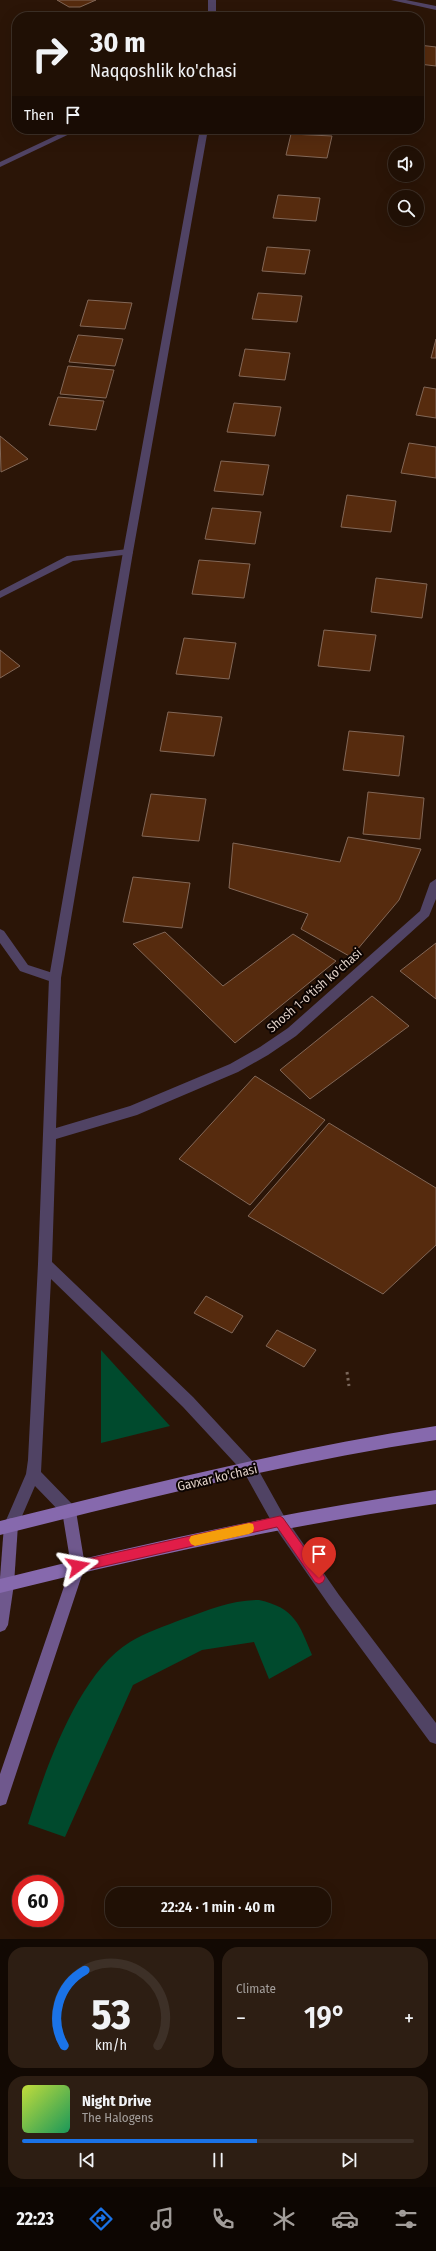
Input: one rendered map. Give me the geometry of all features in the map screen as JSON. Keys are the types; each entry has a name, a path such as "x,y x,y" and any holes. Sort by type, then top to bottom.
{"main road":[{"name":"Gavxar ko'chasi","path":"5,1527 250,1469 365,1444 436,1433"},
{"path":"4,1585 78,1566 280,1521 436,1497"},
{"path":"0,1798 78,1566 69,1511"},
{"path":"0,1625 4,1585 5,1527"}],"street":[{"path":"212,0 212,12"},
{"path":"395,0 436,8"},
{"path":"0,166 66,134"},
{"path":"5,1527 33,1474 50,1135 55,978 128,552 203,134"},
{"path":"0,595 71,558 128,552"},
{"name":"Shosh 1-o'tish ko'chasi","path":"50,1135 133,1111 234,1068 264,1051 292,1032 425,913 436,883"},
{"path":"0,934 24,968 55,978"},
{"path":"44,1264 188,1402 250,1469 280,1521 334,1600 436,1736"},
{"path":"33,1474 69,1511"}],"path":[{"path":"347,1372 350,1386"}],"green space":[{"path":"101,1350 170,1426 101,1443"},
{"path":"249,1600 259,1600 271,1603 281,1608 294,1619 303,1634 312,1655 269,1679 254,1642 202,1650 133,1685 65,1837 28,1824 44,1776 66,1724 95,1676 111,1657 130,1642 142,1635 220,1606"}],"building":[{"path":"57,0 96,0 80,7 69,7"},
{"path":"424,46 436,47 436,66 424,65"},
{"path":"291,134 332,136 327,158 286,155"},
{"path":"278,195 320,198 316,221 273,218"},
{"path":"267,247 310,250 305,274 262,271"},
{"path":"258,293 302,296 297,322 252,319"},
{"path":"88,300 132,303 125,329 80,326"},
{"path":"78,335 123,339 115,366 69,362"},
{"path":"436,339 436,358 431,358"},
{"path":"245,349 290,353 285,380 239,376"},
{"path":"68,366 114,370 106,398 60,394"},
{"path":"424,387 436,389 436,418 416,415"},
{"path":"58,397 104,401 96,430 49,425"},
{"path":"234,403 281,407 275,436 227,432"},
{"path":"0,436 28,459 1,472"},
{"path":"409,443 436,447 436,478 401,473"},
{"path":"221,461 269,465 263,495 214,491"},
{"path":"347,495 396,501 391,532 341,527"},
{"path":"212,508 261,512 255,544 205,539"},
{"path":"199,560 250,564 244,598 192,594"},
{"path":"376,578 427,584 422,618 371,612"},
{"path":"324,630 376,635 370,671 318,666"},
{"path":"184,638 236,643 229,679 176,674"},
{"path":"0,650 20,666 0,678"},
{"path":"168,712 222,717 214,756 160,751"},
{"path":"349,731 404,736 399,776 343,770"},
{"path":"368,792 424,798 420,839 363,834"},
{"path":"151,794 206,799 199,841 142,836"},
{"path":"348,837 421,849 399,900 351,957 301,929 308,914 229,888 233,843 340,862"},
{"path":"133,877 190,883 182,928 123,922"},
{"path":"165,932 223,986 293,934 336,961 235,1043 133,944"},
{"path":"436,943 436,999 400,971"},
{"path":"372,996 409,1026 310,1099 280,1070"},
{"path":"255,1076 325,1120 250,1205 179,1159"},
{"path":"329,1123 436,1188 436,1245 383,1294 248,1216"},
{"path":"206,1296 243,1316 232,1333 194,1313"},
{"path":"277,1330 316,1350 304,1367 266,1346"}],"slow traffic":[{"path":"195,1540 249,1528"}],"route":[{"path":"78,1566 280,1521 319,1578"}]}
